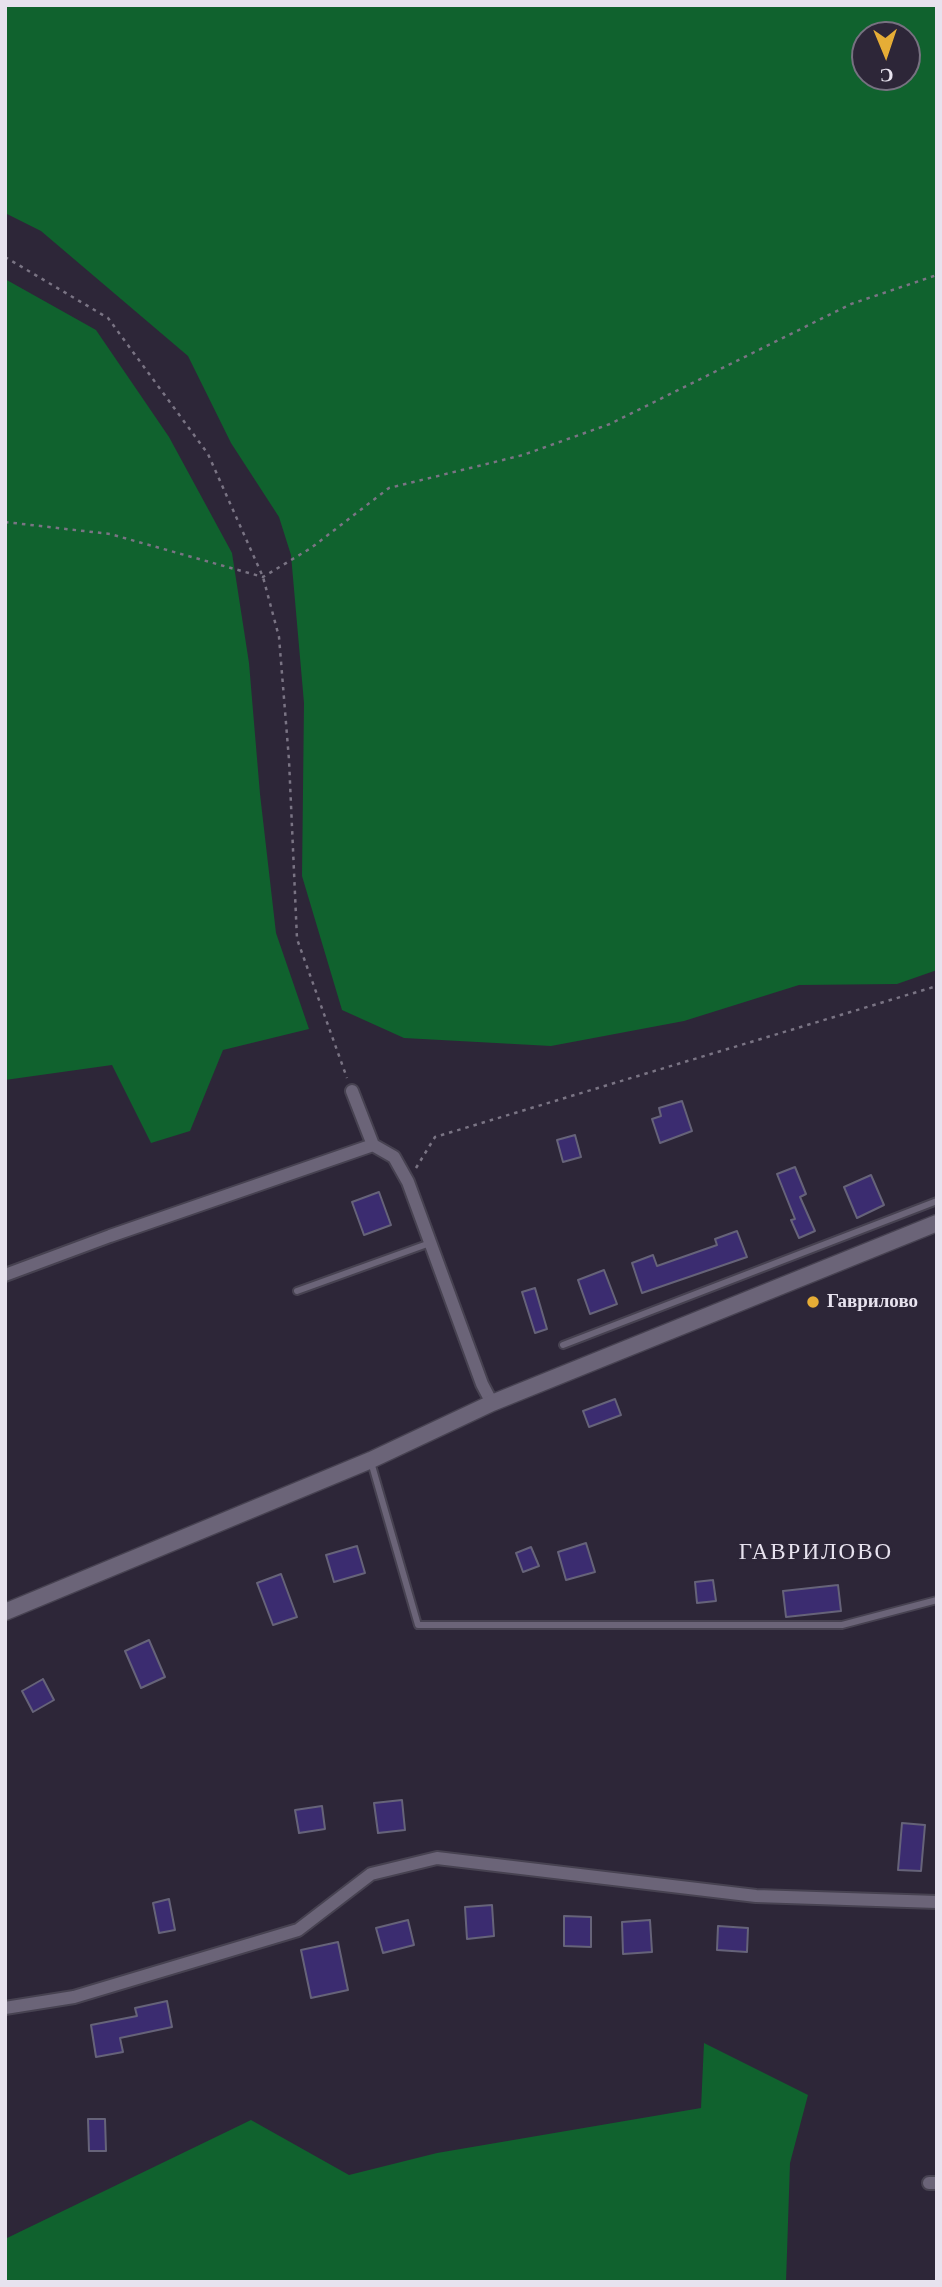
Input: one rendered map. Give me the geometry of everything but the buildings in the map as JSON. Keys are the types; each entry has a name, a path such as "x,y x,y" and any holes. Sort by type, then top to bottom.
{"street":[{"path":"352,1091 373,1145 394,1157 408,1182 482,1384 492,1403"},
{"path":"5,1275 373,1145"},
{"path":"5,1612 371,1460 492,1403 937,1223"},
{"path":"5,2008 74,1997 298,1930 371,1874 438,1858 756,1896 937,1902"}],"lane":[{"path":"563,1345 937,1201"},
{"path":"298,1291 430,1243"},
{"path":"371,1460 418,1625 842,1625 937,1600"}],"path":[{"path":"5,257 108,318 208,454 263,577 279,637 289,760 297,939 352,1091"},
{"path":"5,522 110,534 263,577 311,548 389,488 523,455 610,424 851,304 937,275"},
{"path":"408,1182 435,1137 937,986"}],"green space":[{"path":"5,5 937,5 937,970 897,984 799,985 684,1021 551,1046 404,1038 342,1010 302,876 304,703 291,555 279,517 231,443 188,356 41,231 5,213"},
{"path":"5,279 96,330 169,437 232,553 249,663 276,933 309,1029 223,1050 190,1131 151,1143 112,1065 5,1080"},
{"path":"704,2043 808,2095 790,2163 786,2282 5,2282 5,2239 251,2120 349,2175 437,2153 701,2108"}],"place":[{"name":"Гаврилово","path":"813,1302"}],"district":[{"name":"ГАВРИЛОВО","path":"816,1553"}]}
